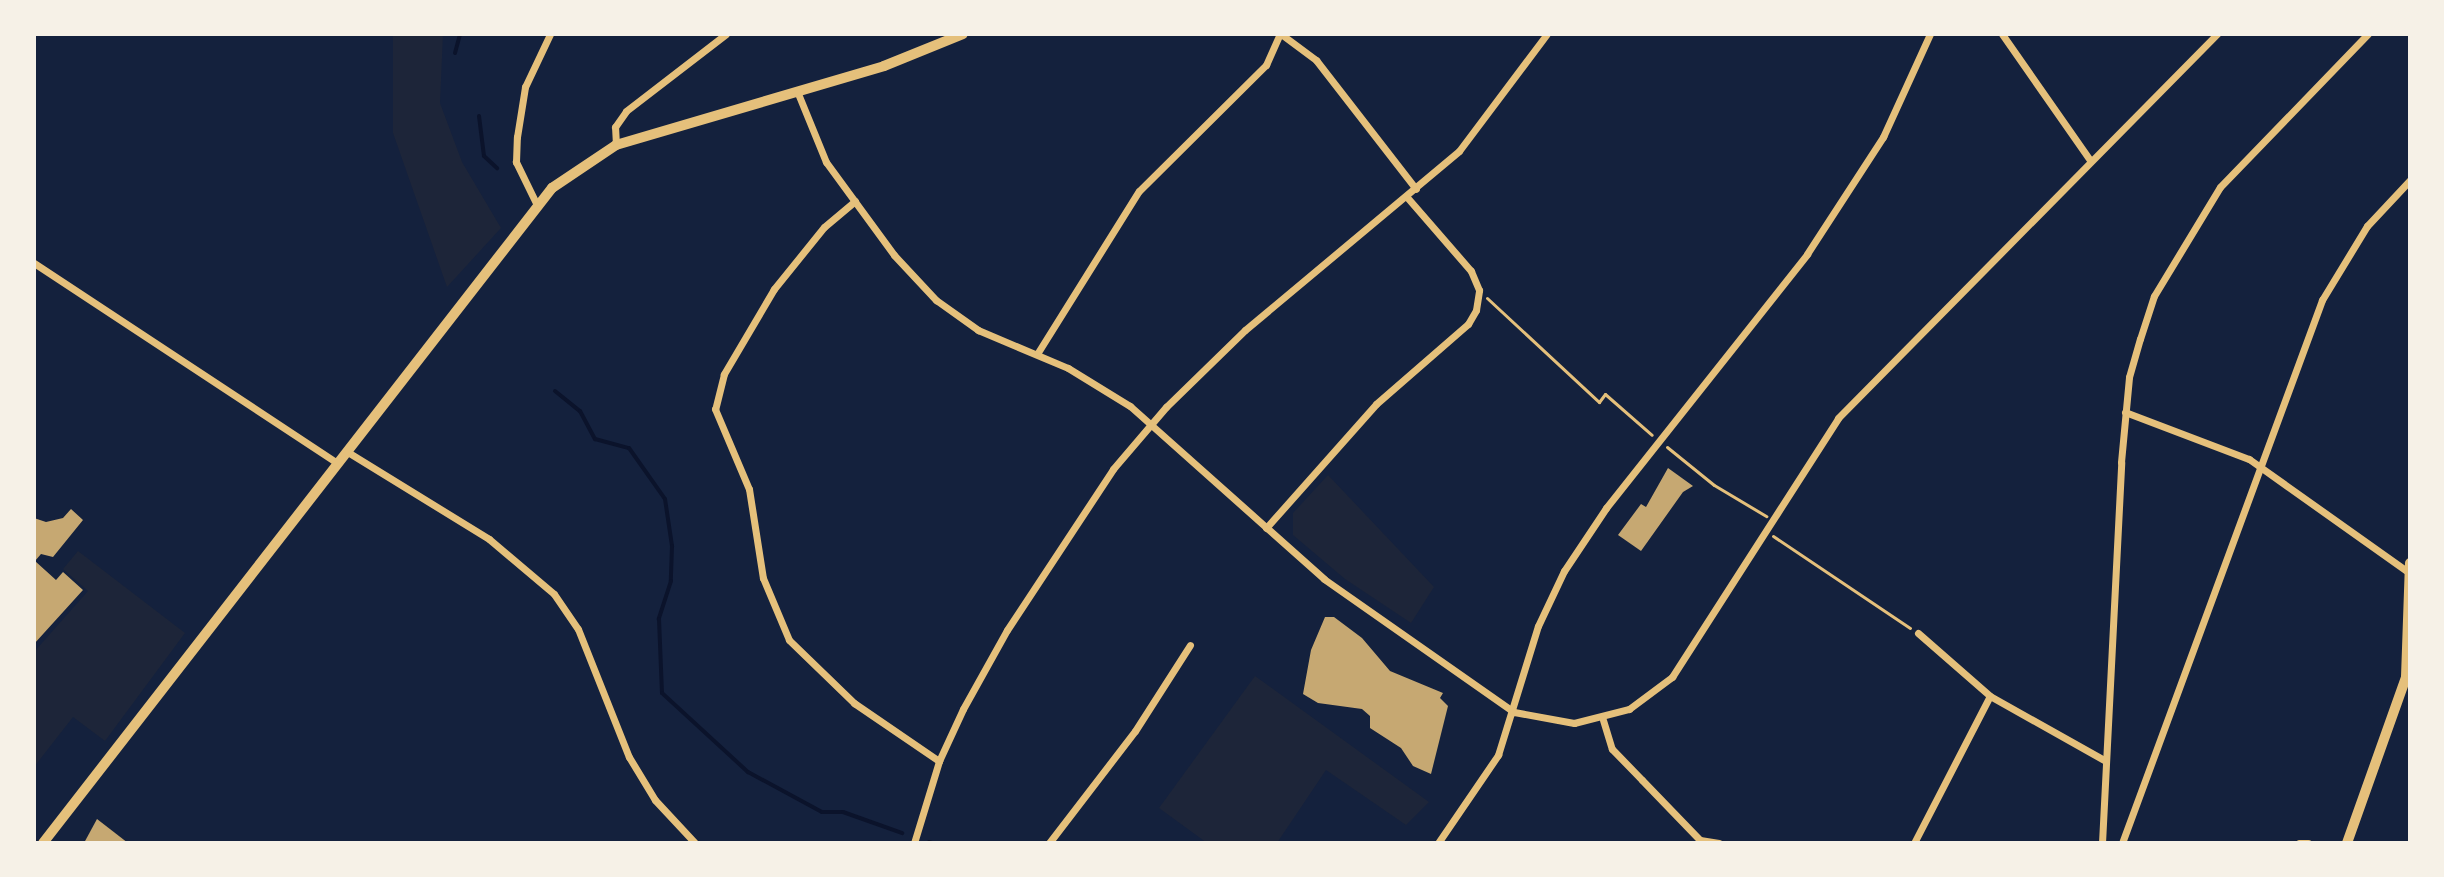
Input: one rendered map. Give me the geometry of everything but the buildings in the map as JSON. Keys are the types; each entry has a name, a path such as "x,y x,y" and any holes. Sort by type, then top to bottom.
{"main road":[{"path":"43,843 536,203 566,176 616,145 905,60 963,34"},
{"path":"2347,843 2406,677 2409,568"}],"street":[{"path":"536,203 516,162 517,137 525,87 550,34"},
{"path":"616,145 615,127 626,111 726,34"},
{"path":"1037,354 1139,191 1266,65 1281,34 1316,60 1416,189"},
{"path":"914,843 939,761 1007,630 1098,488 1151,424 1245,330 1416,189 1487,117 1547,34"},
{"path":"1438,843 1489,775 1514,712 1538,626 1564,571 1606,508 1816,241 1883,137 1930,34"},
{"path":"2002,34 2090,160"},
{"path":"797,91 816,146 855,201 936,300 978,330 1094,382 1151,424 1324,579 1514,712 1574,723 1603,720 1629,709 1672,677 1838,418 2217,34"},
{"path":"2102,843 2104,760 2125,412 2129,377 2154,296 2220,187 2368,34"},
{"path":"2122,843 2258,466 2339,268 2367,226 2410,180"},
{"path":"1266,528 1376,404 1468,324 1479,290 1471,271 1407,197"},
{"path":"855,201 824,227 774,289 724,374 715,409 749,489 765,586 789,640 854,703 939,761"},
{"path":"34,263 337,463"},
{"path":"2125,412 2258,466 2409,568"},
{"path":"346,451 489,539 547,586 578,629 629,757 655,800 695,843"},
{"path":"1916,632 1990,696 2104,760"},
{"path":"1049,843 1135,731 1190,645"},
{"path":"1914,843 1990,696"},
{"path":"1603,720 1612,749 1622,760 1700,840 1719,843"},
{"path":"2299,843 2308,843"}],"path":[{"path":"1479,290 1599,402 1605,394 1714,485 1774,521"},
{"path":"1767,532 1916,632"}],"shaded area":[{"path":"393,34 443,34 440,103 462,162 501,228 447,287 393,133"},
{"path":"1328,475 1434,587 1411,623 1345,579 1293,535 1293,513"},
{"path":"78,551 185,633 105,741 73,717 34,767 34,652 88,591 63,569"},
{"path":"1255,676 1429,802 1406,825 1326,770 1277,843 1207,843 1159,808"}],"waterway":[{"path":"455,53 460,34"},
{"path":"479,116 484,156 497,168"},
{"path":"555,391 580,411 595,439 629,448 665,499 672,546 671,581 659,619 662,693 748,772 822,812 843,812 902,833"}]}
